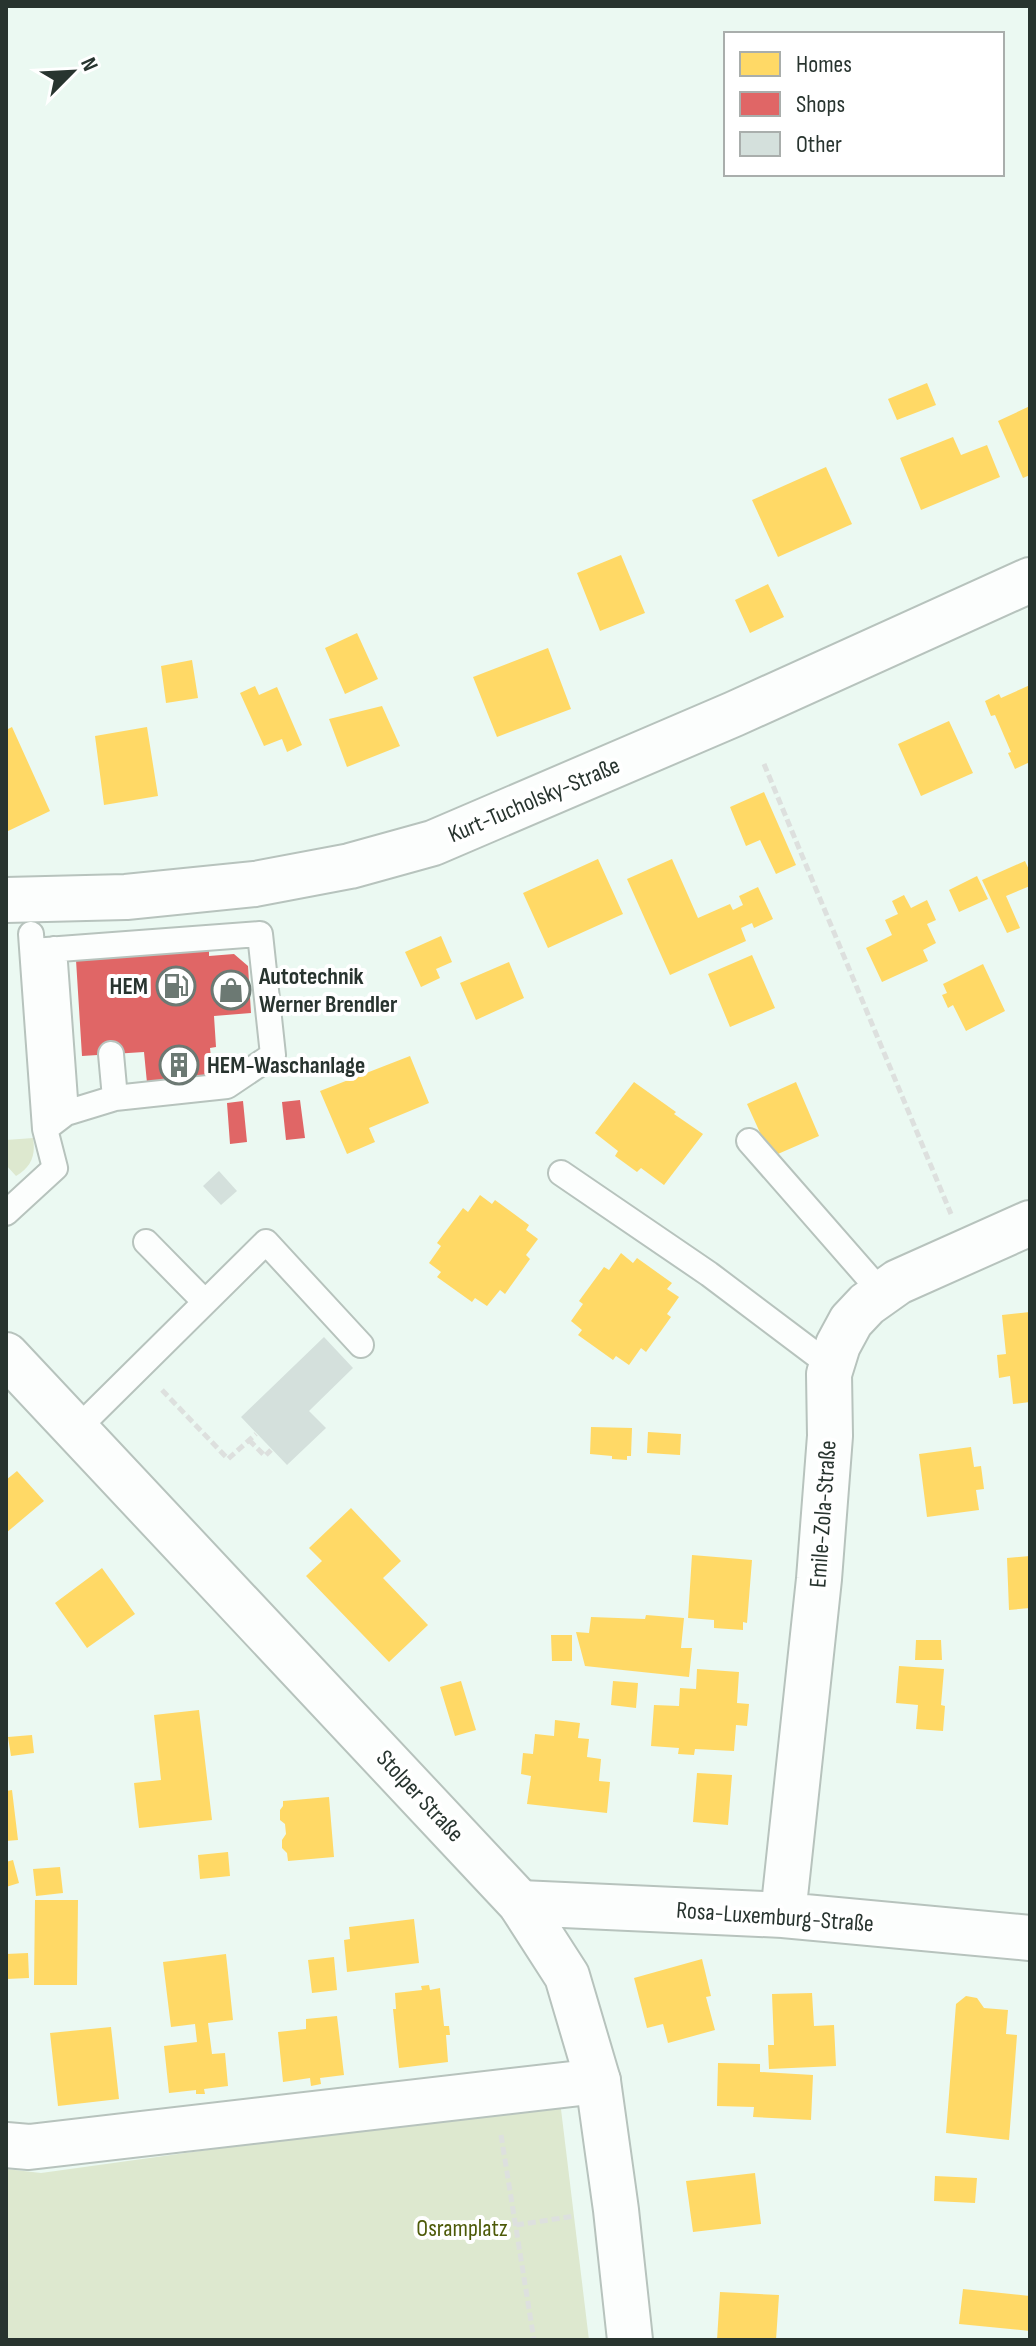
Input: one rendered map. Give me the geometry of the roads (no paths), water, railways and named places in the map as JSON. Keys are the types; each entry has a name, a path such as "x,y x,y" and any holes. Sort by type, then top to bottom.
{"main road":[{"name":"Kurt-Tucholsky-Straße","path":"31,933 126,897 255,884 350,866 433,843 721,720 1030,580"},
{"name":"Emile-Zola-Straße","path":"783,1915 819,1579 830,1436 829,1374 838,1345 851,1321 867,1304 898,1282 1030,1223"},
{"name":"Stolper Straße","path":"6,1355 520,1903 567,1976 598,2081 630,2340"},
{"name":"Rosa-Luxemburg-Straße","path":"520,1903 783,1915 1030,1938"},
{"path":"6,2145 29,2147 598,2081"}],"lane":[{"path":"31,933 101,952 260,934 273,1055 227,1086 115,1098 66,1113 45,1129"},
{"path":"31,933 66,1113"},
{"path":"6,1213 55,1168 45,1129 31,933"},
{"path":"111,1054 115,1098"},
{"path":"749,1141 882,1293"},
{"path":"561,1173 709,1274 831,1366"},
{"path":"146,1242 204,1301"},
{"path":"77,1429 266,1242 361,1345"}],"place":[{"name":"HEM","path":"176,986"},
{"name":"Autotechnik Werner Brendler","path":"231,990"},
{"name":"HEM-Waschanlage","path":"179,1065"}],"park label":[{"name":"Osramplatz","path":"462,2228"}]}
